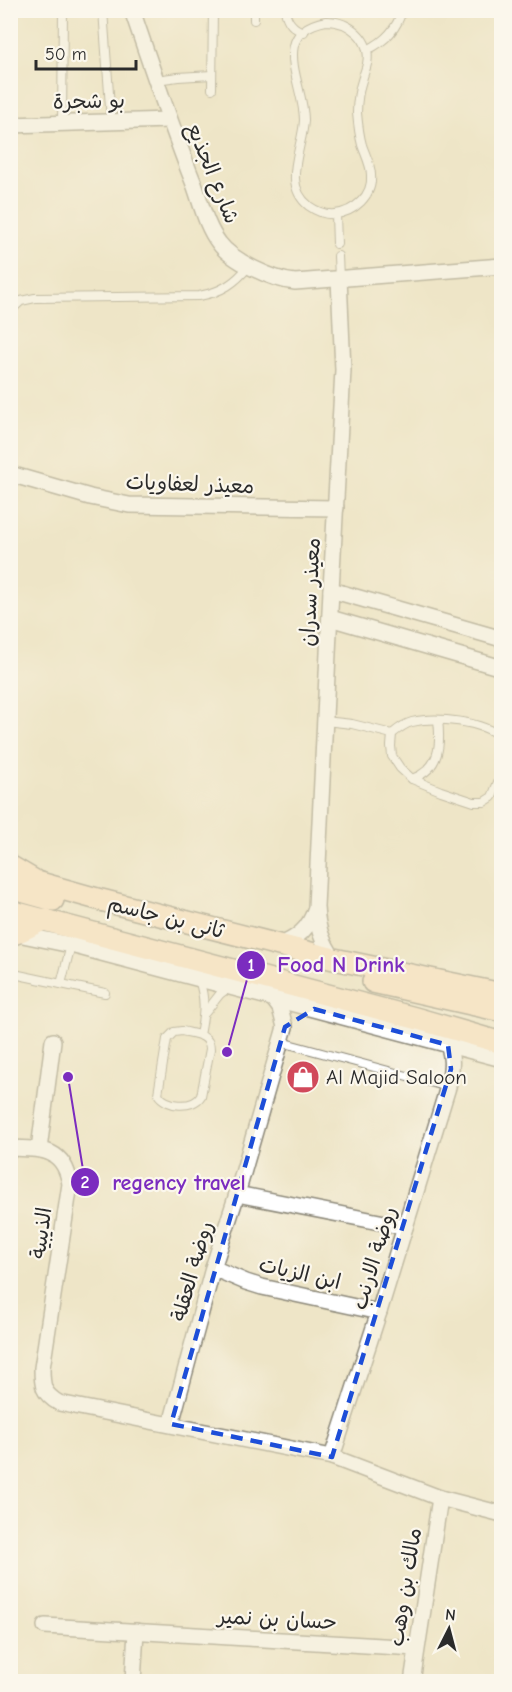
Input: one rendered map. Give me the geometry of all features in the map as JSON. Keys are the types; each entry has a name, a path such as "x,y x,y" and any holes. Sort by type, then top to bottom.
{"main road":[{"name":"ثانى بن جاسم","path":"10,866 46,885 112,903 334,959 501,994"},
{"path":"10,888 283,961 501,1011"},
{"name":"ثانى بن جاسم","path":"10,911 415,1018 501,1043"},
{"path":"13,933 45,919"}],"street":[{"name":"شارع الجذيع","path":"132,10 169,120 213,233 228,252 249,266 287,281 501,266"},
{"name":"بو شجرة","path":"10,125 169,120"},
{"name":"معيذر سدران","path":"334,959 320,935 316,907 343,370 339,278"},
{"name":"معيذر لعفاويات","path":"10,474 90,497 129,505 336,508"},
{"path":"331,590 501,639"},
{"path":"388,635 397,609"},
{"path":"330,618 501,668"},
{"path":"471,659 479,633"},
{"name":"معيذر سدران","path":"280,945 293,940 304,931 312,920 316,907"},
{"path":"13,933 71,945 501,1059"},
{"path":"274,1000 280,1008 285,1027"},
{"path":"285,1027 293,1018 314,1009"},
{"name":"روضة العقلة","path":"171,1424 213,1268 237,1194 285,1027"},
{"path":"39,1149 53,1041"},
{"name":"روضة الارنب","path":"332,1457 448,1087 451,1052 448,1045"},
{"path":"451,1069 469,1050"},
{"name":"الذيبية","path":"10,1148 39,1149 50,1152 61,1159 68,1172 70,1184 42,1368 45,1390 59,1403 171,1424"},
{"path":"237,1194 405,1227"},
{"name":"ابن الزيات","path":"213,1268 254,1285 379,1312"},
{"path":"171,1424 332,1457 440,1498 501,1514"},
{"name":"مالك بن وهب","path":"412,1682 440,1498"},
{"name":"حسان بن نمير","path":"45,1626 416,1648"},
{"path":"133,1682 136,1632"}],"lane":[{"path":"62,123 63,10"},
{"path":"103,10 111,121"},
{"path":"212,89 213,10"},
{"path":"254,10 254,20"},
{"path":"285,10 292,26 304,32"},
{"path":"367,50 383,41 393,31 402,10"},
{"path":"319,22 342,23 360,36 367,50 367,66 357,108 359,131 371,183 359,204 336,214 321,212 306,204 295,182 304,118 302,96 292,64 292,56 296,42 304,32 319,22"},
{"path":"156,80 212,75"},
{"path":"336,214 337,244"},
{"path":"338,256 339,278"},
{"path":"10,311 21,300 35,298 200,296 230,285 249,266"},
{"path":"412,779 425,772 437,756 438,720"},
{"path":"501,738 489,730 458,722 438,720 411,722 402,726 392,734 391,746 392,756 400,768 412,779 474,802 484,802 492,796 501,772"},
{"path":"325,721 351,724 392,734"},
{"path":"61,984 71,945"},
{"path":"14,974 105,993"},
{"path":"199,980 205,1014 200,1035"},
{"path":"205,1014 228,988"},
{"path":"182,1031 200,1035 210,1043 201,1096 192,1104 166,1102 158,1094 167,1039 174,1032 182,1031"},
{"path":"281,1042 448,1087"}],"highlighted area":[{"path":"314,1009 448,1045 451,1069 332,1457 171,1424 285,1027"}],"place":[{"name":"Food N Drink","path":"227,1052"},
{"name":"regency travel","path":"68,1077"},
{"name":"Al Majid Saloon","path":"303,1077"}]}
